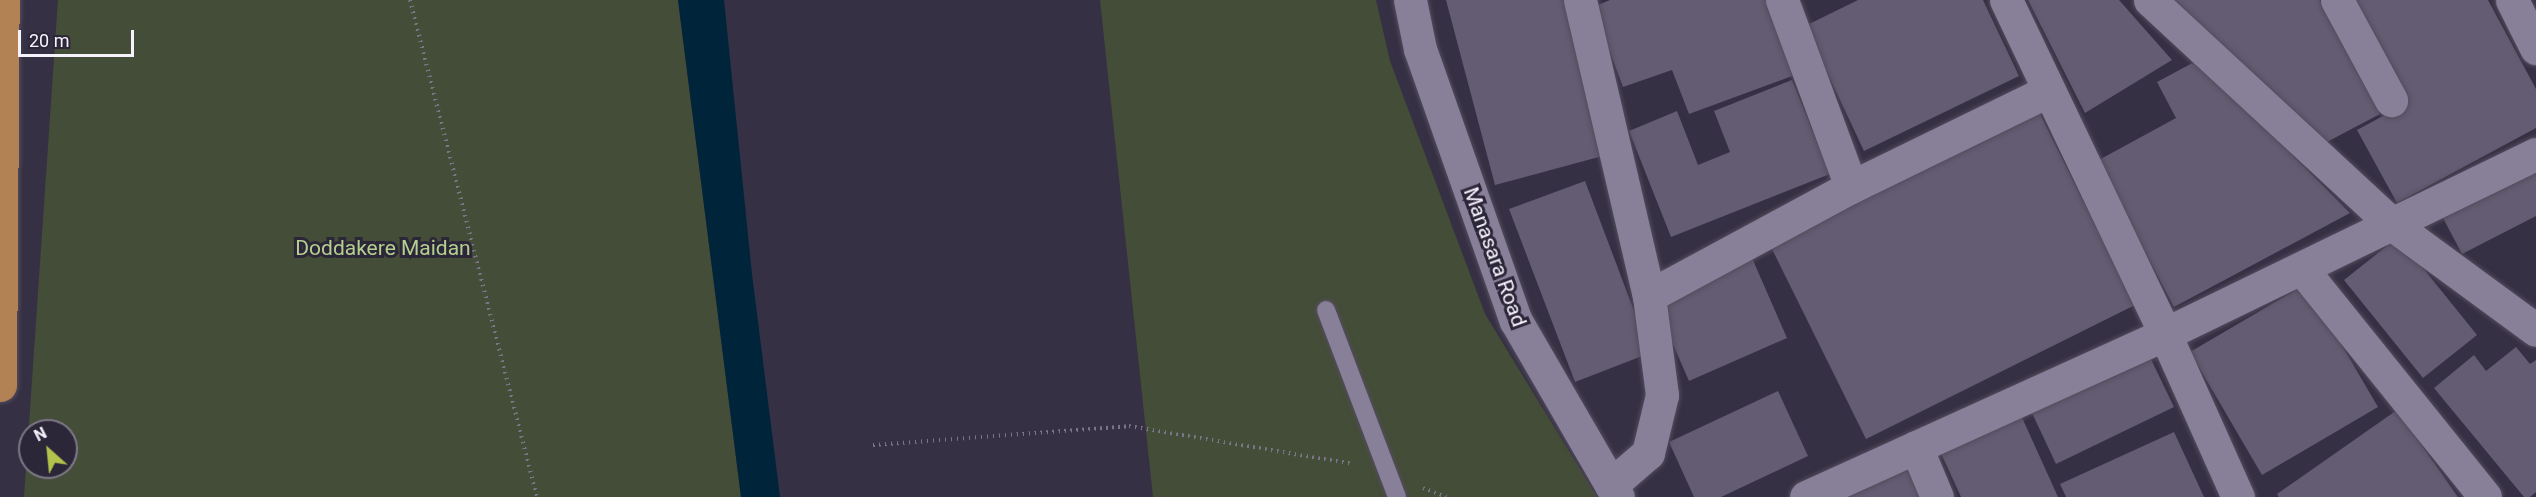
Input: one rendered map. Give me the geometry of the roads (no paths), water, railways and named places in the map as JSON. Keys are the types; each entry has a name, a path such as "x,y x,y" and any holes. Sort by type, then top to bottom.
{"main road":[{"path":"0,385 3,0"}],"street":[{"name":"Manasara Road","path":"1410,0 1420,49 1516,321 1614,491"},
{"path":"1580,0 1649,296 1662,395 1648,453 1614,491"},
{"path":"1782,0 1851,187"},
{"path":"2006,0 2165,334 2238,497"},
{"path":"2150,0 2393,225 2536,330"},
{"path":"2337,0 2391,100"},
{"path":"2512,0 2536,48"},
{"path":"1649,296 1851,187 2048,91"},
{"path":"1806,497 2165,334 2536,154"},
{"path":"2302,269 2485,497"},
{"path":"1916,447 1937,497"}],"lane":[{"path":"1326,310 1391,475 1397,497"}],"water":[{"path":"678,0 724,0 752,274 780,497 741,497"}],"park label":[{"name":"Doddakere Maidan","path":"383,248"}]}
